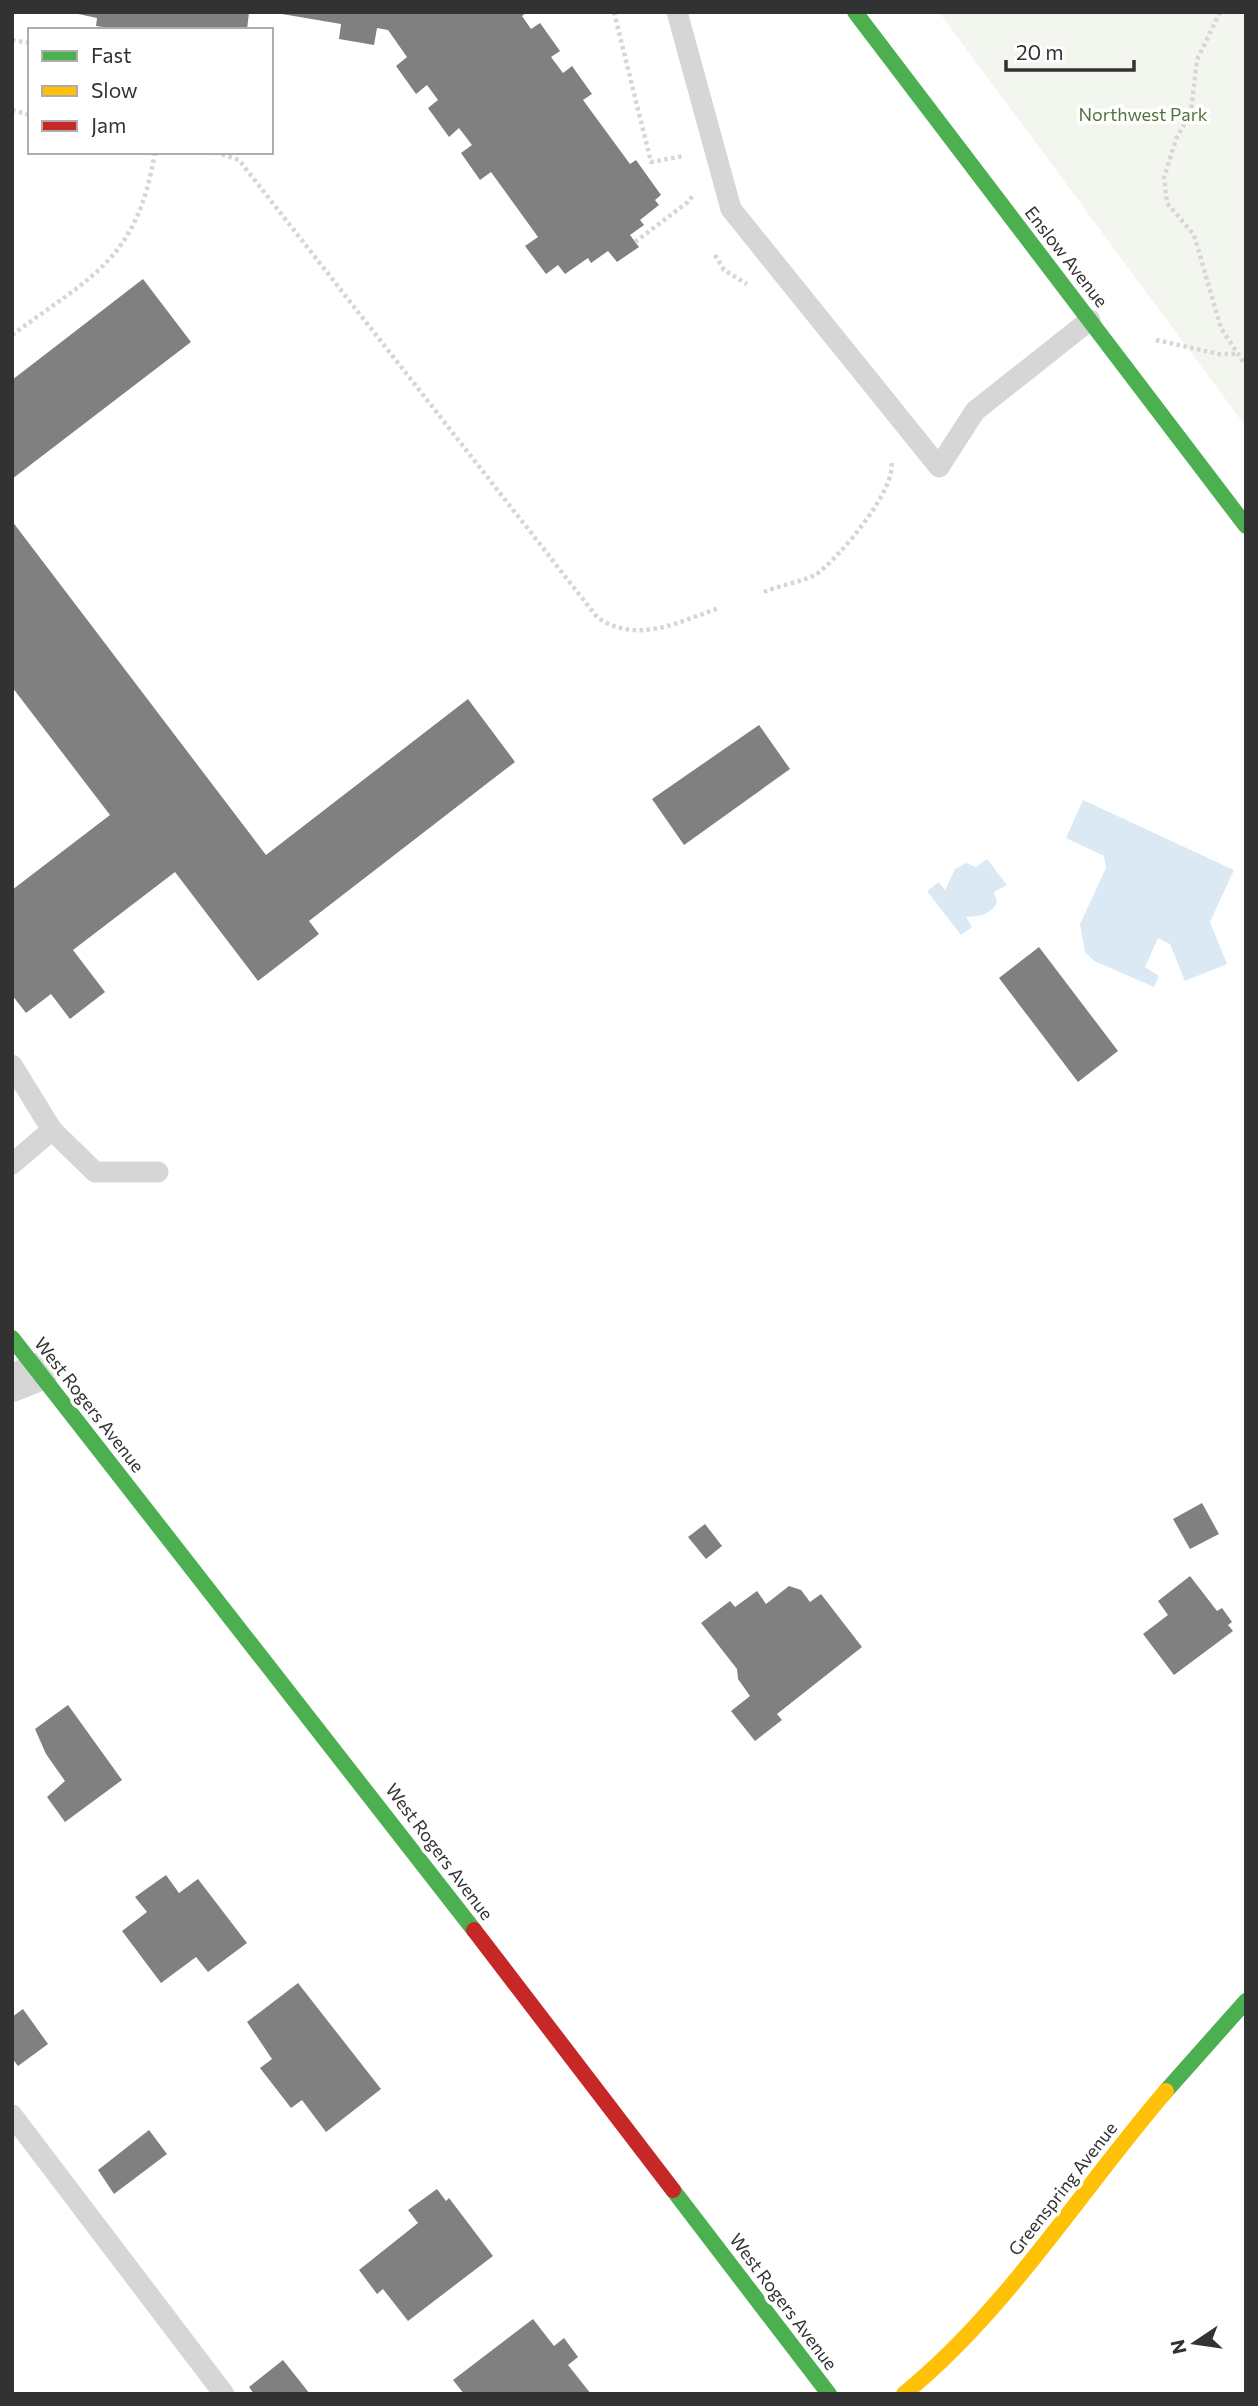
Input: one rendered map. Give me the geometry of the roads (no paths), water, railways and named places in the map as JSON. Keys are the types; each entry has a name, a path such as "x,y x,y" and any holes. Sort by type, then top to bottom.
{"street":[{"name":"Enslow Avenue","path":"855,12 1246,526"},
{"name":"West Rogers Avenue","path":"12,1338 25,1377 357,1777 829,2394"},
{"name":"Greenspring Avenue","path":"904,2394 932,2373 996,2306 1098,2173 1246,2001"}],"lane":[{"path":"677,12 731,208 939,467 975,411 1095,325"},
{"path":"12,1065 51,1129 95,1172 158,1172"},
{"path":"12,1164 51,1129"},
{"path":"12,2115 224,2394"}],"park label":[{"name":"Northwest Park","path":"1143,115"}]}
